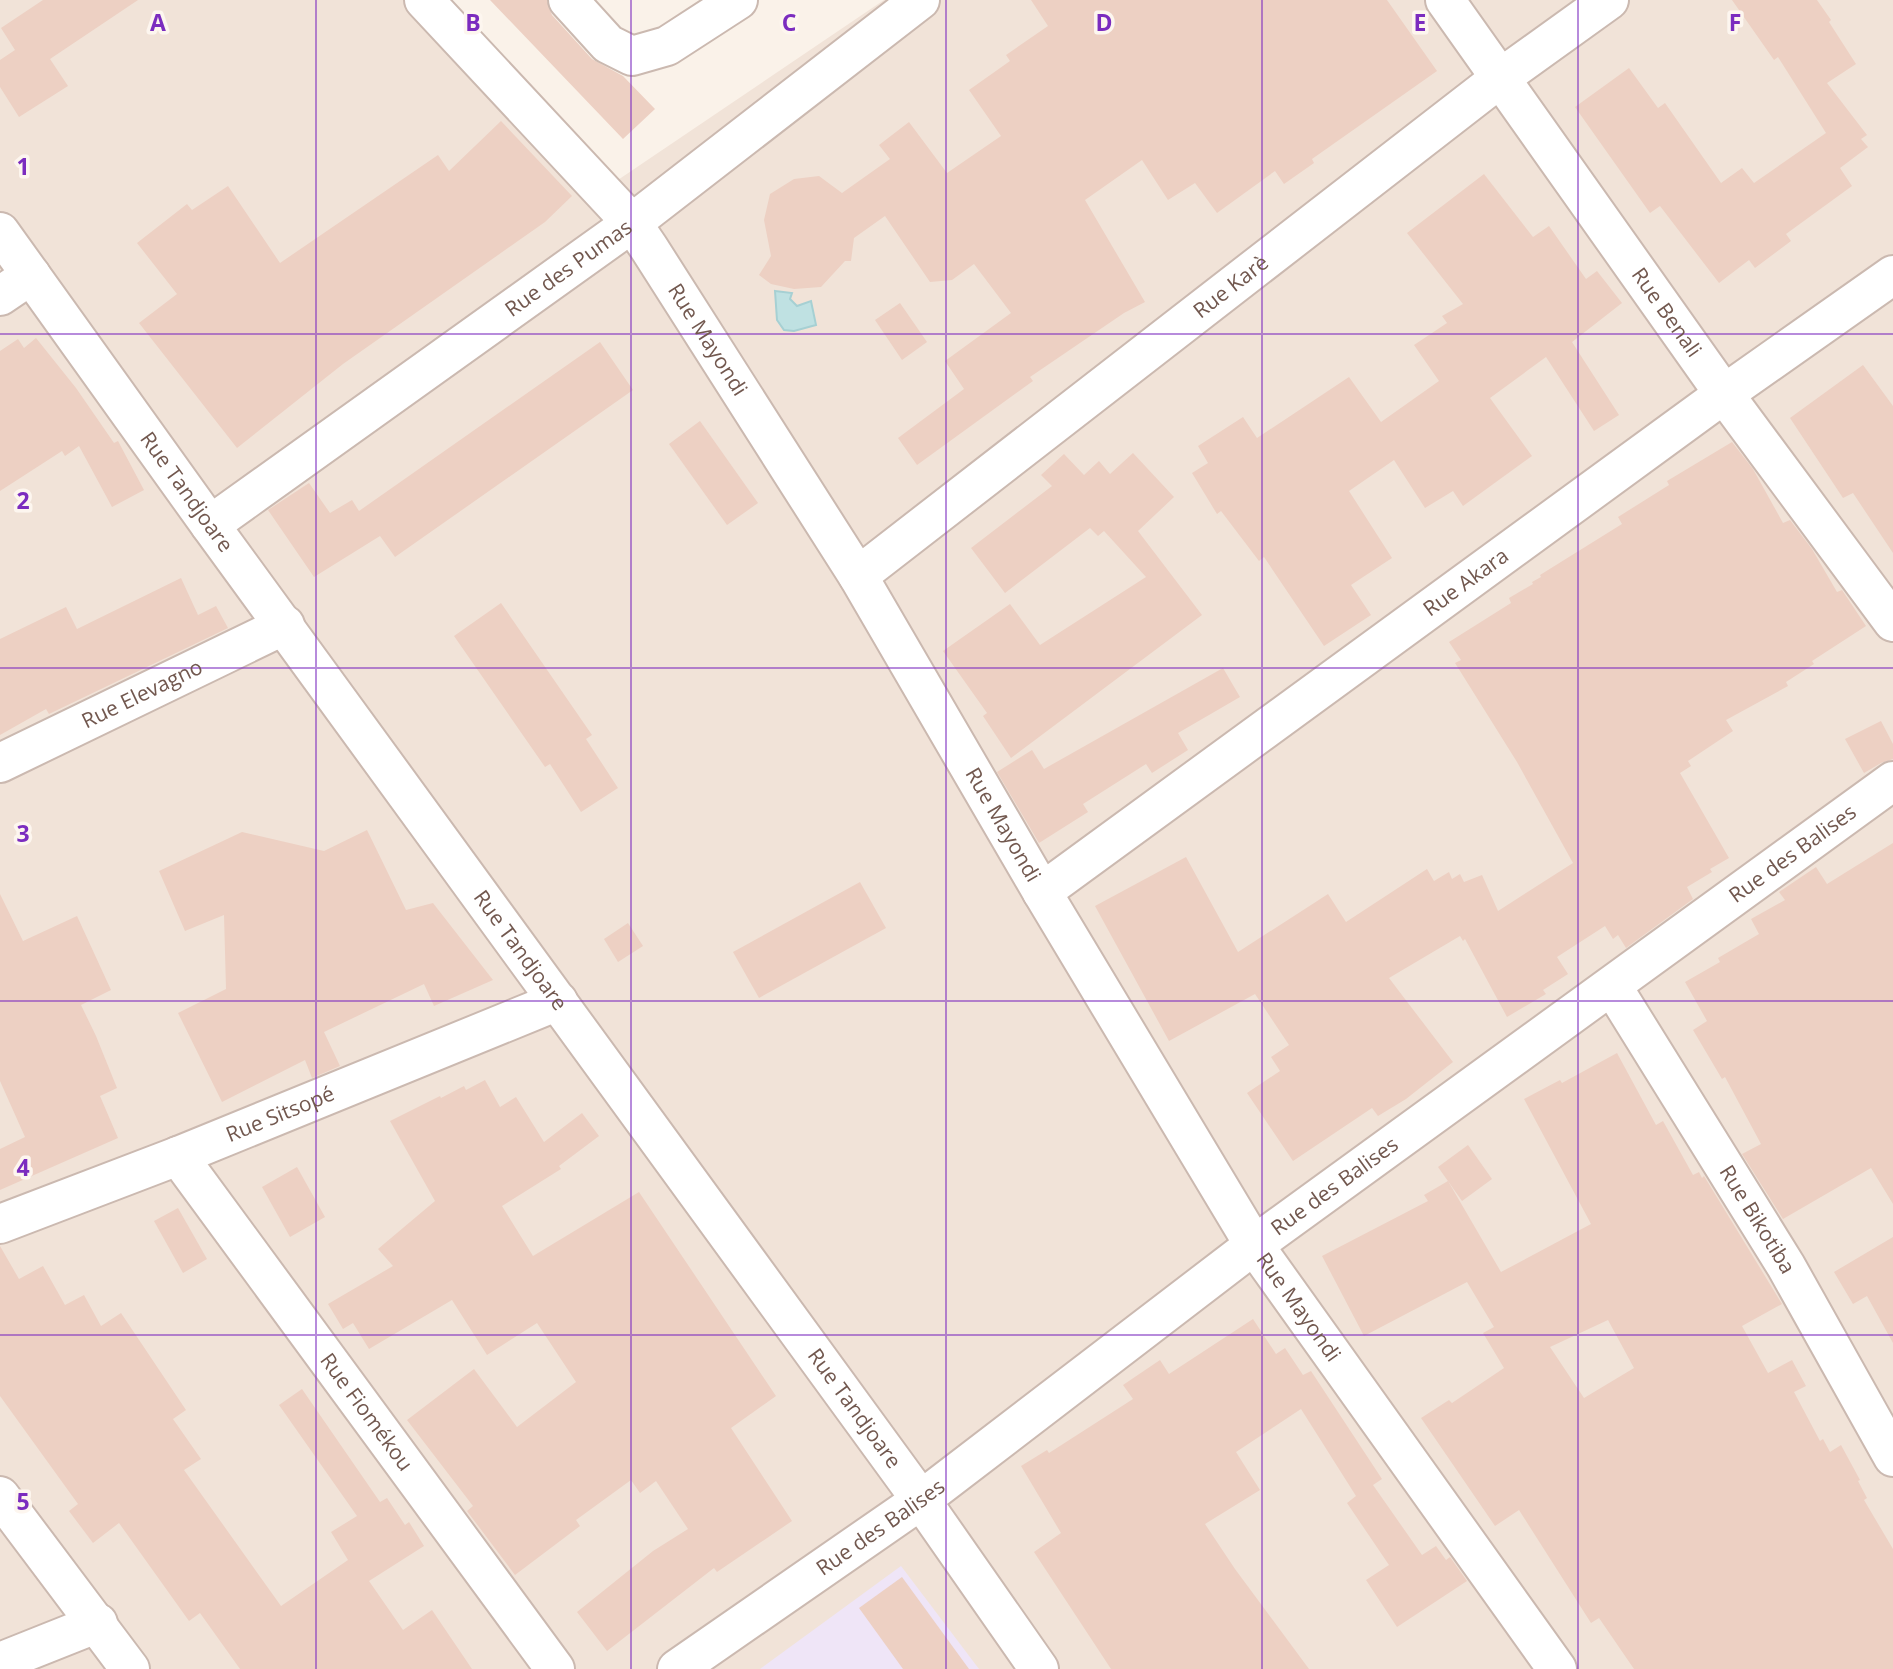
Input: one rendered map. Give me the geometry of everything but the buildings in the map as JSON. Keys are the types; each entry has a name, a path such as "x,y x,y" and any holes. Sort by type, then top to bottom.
{"street":[{"name":"Rue Mayondi","path":"424,0 632,223 858,576 1042,892 1254,1245 1557,1669"},
{"path":"568,0 608,44 632,56 667,46 738,0"},
{"name":"Rue des Pumas","path":"210,525 632,223 920,0"},
{"name":"Rue Benali","path":"1445,0 1724,394 1893,622"},
{"name":"Rue Karè","path":"858,576 1499,79 1609,0"},
{"name":"Rue Tandjoare","path":"0,232 210,525 921,1500 1039,1669"},
{"path":"0,296 31,275"},
{"name":"Rue Akara","path":"1042,892 1724,394 1893,275"},
{"name":"Rue Elevagno","path":"0,763 285,625"},
{"name":"Rue des Balises","path":"677,1669 921,1500 1254,1245 1893,781"},
{"name":"Rue Bikotiba","path":"1612,986 1786,1266 1893,1457"},
{"name":"Rue Sitsopé","path":"0,1224 178,1156 558,1001"},
{"name":"Rue Fiomékou","path":"178,1156 555,1669"},
{"path":"0,1496 130,1669"},
{"path":"0,1662 98,1623"}],"shaded area":[{"path":"0,0 424,0 609,186 884,0 1893,0 1893,1669 0,1669"},
{"path":"901,1566 979,1669 760,1669"}],"water":[{"path":"775,291 792,293 790,299 797,306 811,301 816,325 794,331 784,330 777,320"}]}
